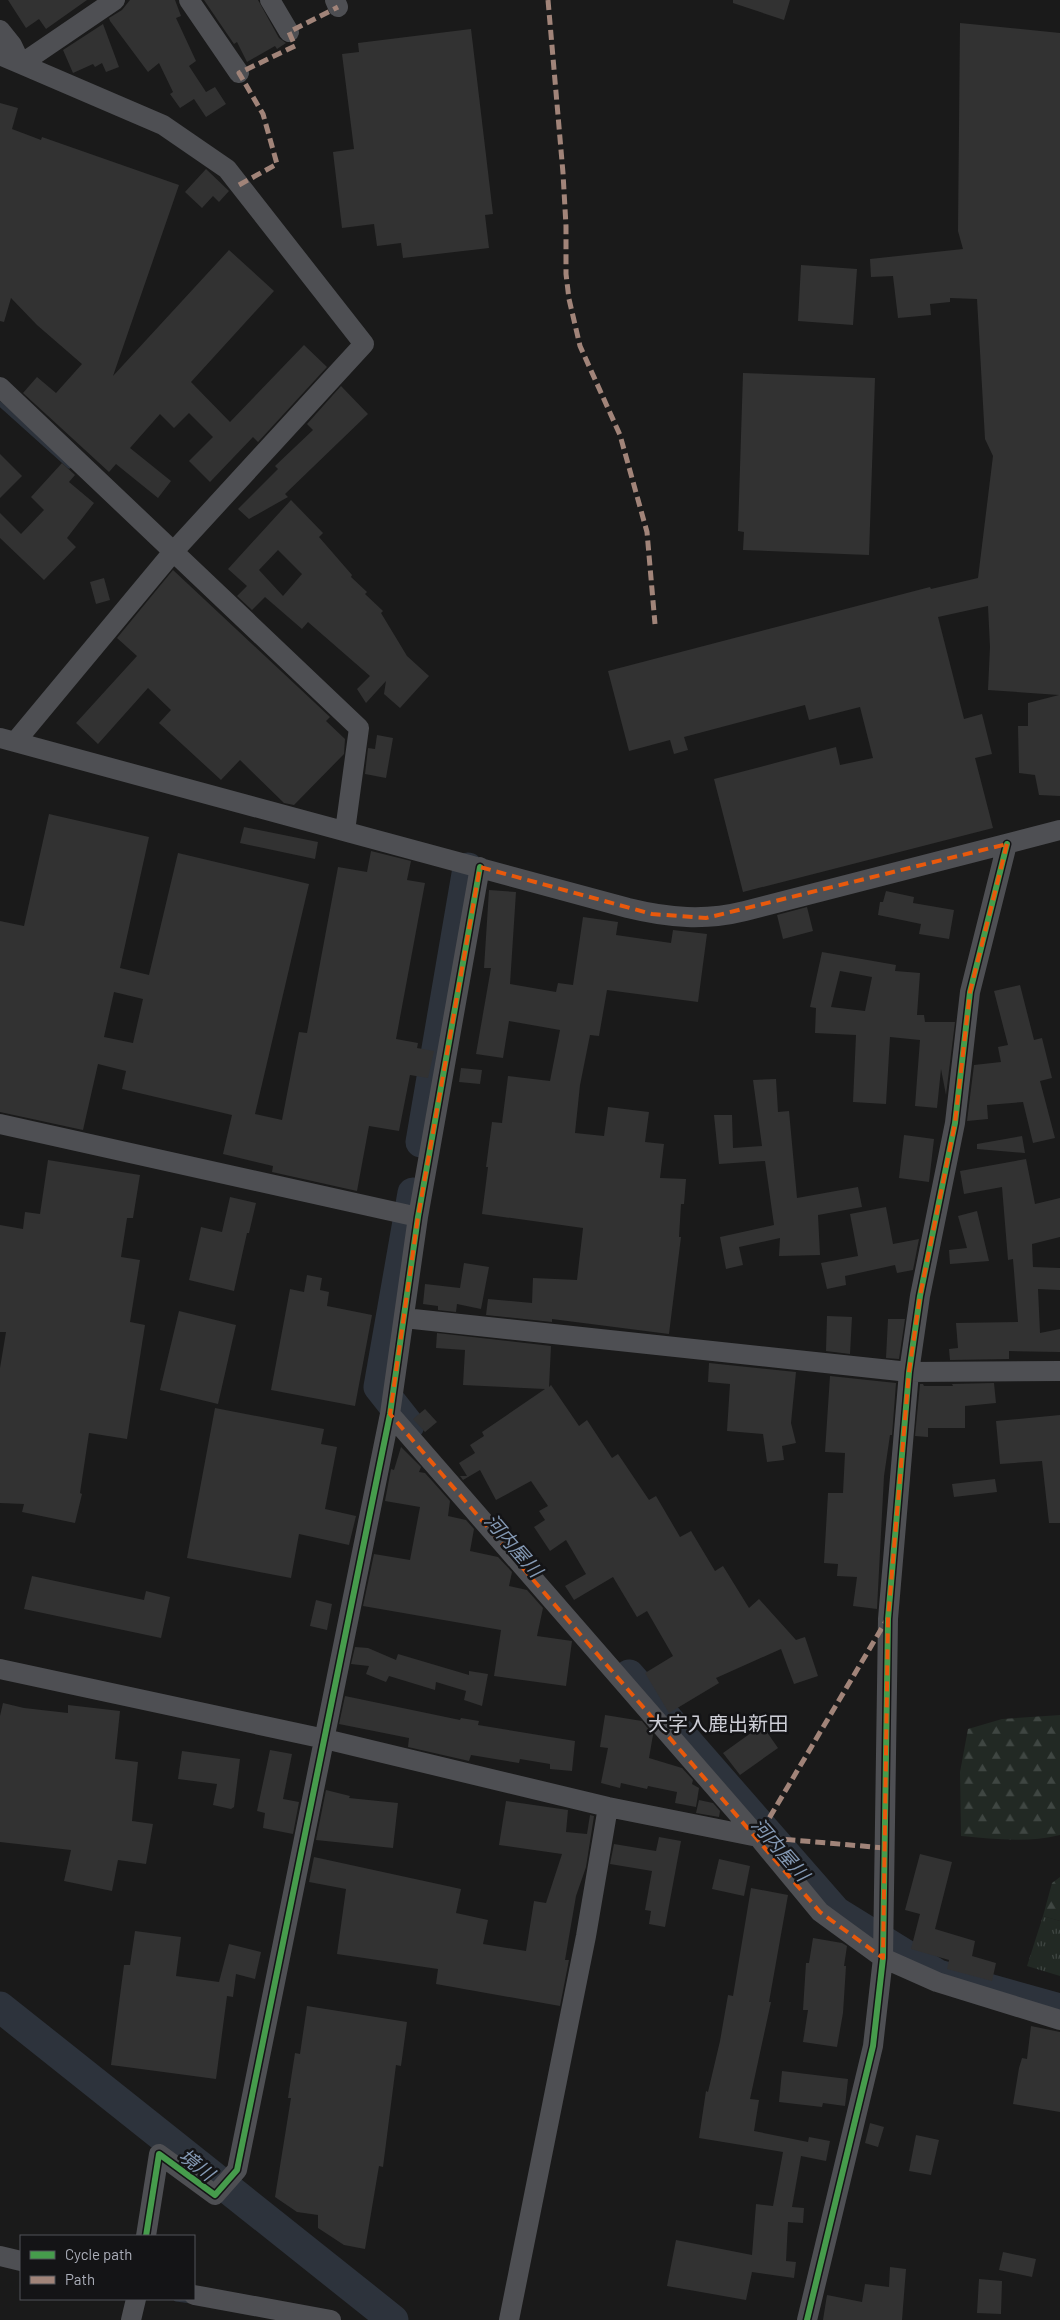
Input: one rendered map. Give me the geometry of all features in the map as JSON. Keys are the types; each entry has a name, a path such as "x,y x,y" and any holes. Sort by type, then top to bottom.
{"street":[{"path":"21,64 92,6 115,0"},
{"path":"189,0 239,73"},
{"path":"270,0 289,32"},
{"path":"0,30 12,45 21,64"},
{"path":"0,55 163,125 227,169 364,344 173,552 8,740 652,914 680,918 706,918 745,911 1060,830"},
{"path":"0,387 359,728 345,831"},
{"path":"807,2320 872,2046 883,1958 888,1619 909,1372 920,1296 955,1123 970,992 1007,844"},
{"path":"146,2235 159,2154 215,2195 237,2170 390,1414 418,1217 480,867"},
{"path":"0,1124 418,1217"},
{"path":"404,1318 909,1372 1060,1371"},
{"path":"390,1414 758,1837 820,1912 883,1958 937,1982 1060,2020"},
{"path":"0,1669 325,1738 608,1807 758,1837"},
{"path":"509,2320 586,1936 608,1807"},
{"path":"0,2256 20,2261"},
{"path":"195,2295 331,2320"},
{"path":"131,2320 136,2300"}],"highlighted area":[{"path":"1007,844 970,992 955,1123 920,1296 909,1372 888,1619 883,1958 820,1912 390,1414 418,1217 480,867 652,914 706,918"}],"green space":[{"path":"1060,1715 1060,1835 1023,1840 961,1836 960,1772 968,1729 1002,1719"},
{"path":"1060,1877 1060,1921 1043,1916 1052,1883"},
{"path":"1043,1916 1060,1921 1060,1976 1027,1966"}],"building":[{"path":"8,0 87,0 46,29 39,19 26,28"},
{"path":"130,0 175,0 181,16 176,18 196,61 189,66 206,92 215,87 226,104 206,117 194,99 180,108 170,94 173,92 159,63 148,72 110,21 109,18 122,10"},
{"path":"204,0 258,0 279,38 286,43 277,49 275,46 247,62 237,42 234,44"},
{"path":"733,0 790,0 784,20 733,3"},
{"path":"960,23 1060,33 1060,796 1039,795 1035,775 1019,773 1018,726 1028,726 1028,703 1059,695 988,690 990,647 988,606 938,617 964,719 982,714 992,754 975,758 993,828 743,892 714,779 836,747 840,765 873,758 860,707 809,720 805,705 684,737 688,750 674,754 670,740 629,751 608,671 930,587 931,589 978,578 993,456 985,439 977,299 950,298 950,302 930,304 931,315 898,318 893,276 871,277 870,259 963,249 958,231"},
{"path":"103,24 119,67 106,72 102,63 95,67 93,64 73,73 63,50"},
{"path":"471,29 493,214 485,215 489,248 403,258 401,243 377,246 374,224 342,228 333,152 354,149 342,54 359,52 358,43"},
{"path":"0,103 18,108 12,129 41,140 42,137 179,185 113,376 229,250 274,291 191,382 230,422 304,345 327,367 258,442 253,437 210,482 189,461 213,437 189,413 174,428 160,414 130,448 171,481 158,498 116,464 109,472 23,393 37,377 56,393 82,364 37,325 11,298 4,322 0,321"},
{"path":"206,169 229,191 219,202 213,196 202,208 185,192"},
{"path":"801,265 857,269 853,325 798,321"},
{"path":"743,373 875,378 869,555 743,550 744,532 738,531"},
{"path":"341,386 368,414 285,494 288,497 249,519 238,509 278,469 275,466 313,430 307,424"},
{"path":"0,454 22,476 0,498"},
{"path":"62,463 75,475 69,482 94,503 67,538 76,547 44,580 0,538 0,513 21,534 44,510 31,497"},
{"path":"291,500 323,533 319,537 352,575 351,577 367,592 365,594 383,611 381,613 407,656 429,676 400,708 384,694 386,681 366,703 357,689 370,676 308,622 302,629 265,597 252,610 237,596 247,586 228,569","holes":["278,550 302,574 283,596 259,570"]},
{"path":"173,570 330,717 326,721 345,739 344,754 294,805 284,803 240,760 221,780 159,723 171,710 148,688 98,744 76,723 137,656 117,638"},
{"path":"104,578 110,600 96,604 90,582"},
{"path":"377,735 393,738 386,778 365,774 368,748 375,749"},
{"path":"49,814 149,837 120,968 149,975 178,853 309,884 255,1114 282,1120 299,1032 307,1033 338,867 367,872 371,851 411,861 407,880 425,883 396,1039 418,1043 417,1048 434,1051 428,1078 410,1075 399,1131 369,1126 357,1191 272,1172 273,1166 223,1154 232,1115 122,1089 126,1071 98,1064 83,1130 0,1112 0,921 24,926","holes":["114,992 143,999 133,1043 104,1037"]},
{"path":"244,827 318,842 315,859 240,843"},
{"path":"489,890 516,892 510,984 556,992 558,983 573,985 583,917 618,922 616,935 671,943 673,930 707,934 698,1002 607,990 599,1036 590,1035 580,1085 575,1133 604,1136 608,1107 649,1112 645,1142 664,1144 660,1178 686,1179 684,1204 681,1204 679,1237 681,1237 669,1334 552,1319 552,1322 486,1315 488,1299 532,1303 533,1278 577,1280 583,1228 482,1214 492,1122 502,1123 508,1076 550,1081 560,1030 509,1021 503,1058 476,1054 491,968 484,968"},
{"path":"886,891 914,897 913,903 954,910 949,939 919,934 921,924 878,915 880,902 883,902"},
{"path":"807,907 813,931 783,939 777,915"},
{"path":"822,952 896,965 895,971 920,973 917,1015 924,1015 925,1022 955,1022 946,1095 941,1069 937,1108 915,1106 920,1040 890,1037 886,1104 853,1102 856,1035 815,1033 816,1008 810,1007","holes":["840,971 872,977 865,1011 831,1007"]},
{"path":"1020,985 1034,1040 1042,1038 1052,1078 1040,1081 1055,1138 1033,1143 1023,1102 987,1105 988,1119 967,1121 974,1065 1001,1062 998,1047 1008,1045 994,991"},
{"path":"461,1068 482,1070 480,1084 459,1082"},
{"path":"776,1079 778,1112 789,1111 797,1198 858,1187 862,1207 818,1215 820,1255 779,1256 780,1238 739,1247 743,1265 726,1269 720,1237 774,1225 765,1161 719,1164 714,1115 732,1115 733,1148 762,1146 753,1080"},
{"path":"904,1135 934,1139 929,1182 899,1178"},
{"path":"1022,1136 1025,1153 977,1149 977,1144"},
{"path":"1026,1159 1035,1204 1060,1198 1060,1237 1032,1244 1033,1267 1060,1268 1060,1290 1038,1289 1040,1333 1060,1329 1060,1352 1009,1351 1009,1359 950,1360 949,1349 958,1348 956,1323 1018,1322 1013,1259 1008,1260 1002,1187 964,1194 960,1171"},
{"path":"48,1160 140,1175 133,1218 127,1218 121,1257 140,1260 130,1322 145,1325 127,1439 89,1433 80,1493 82,1494 75,1523 22,1512 24,1504 0,1503 0,1368 6,1332 0,1332 0,1225 23,1229 25,1212 40,1214"},
{"path":"230,1197 256,1203 234,1291 189,1280 201,1227 222,1232"},
{"path":"886,1207 893,1244 919,1239 913,1270 897,1273 895,1265 845,1276 846,1285 827,1289 821,1263 858,1256 850,1214"},
{"path":"977,1211 989,1261 950,1264 949,1250 967,1248 958,1216"},
{"path":"464,1263 489,1267 481,1309 457,1304 456,1312 438,1310 438,1306 423,1304 425,1284 460,1288"},
{"path":"307,1275 322,1278 320,1290 329,1292 327,1306 372,1315 355,1406 271,1390 290,1289 304,1292"},
{"path":"179,1311 236,1325 218,1404 160,1390"},
{"path":"827,1316 852,1317 850,1354 826,1351"},
{"path":"888,1319 905,1319 899,1359 886,1358"},
{"path":"437,1333 551,1346 549,1387 551,1385 579,1426 587,1420 612,1458 618,1454 649,1500 656,1496 680,1537 691,1531 715,1571 723,1566 749,1608 759,1599 796,1640 805,1637 818,1676 794,1684 781,1649 716,1678 719,1683 669,1713 645,1673 673,1656 647,1611 637,1617 613,1577 574,1600 565,1586 586,1574 566,1540 550,1551 534,1527 545,1520 539,1511 548,1506 531,1481 496,1500 480,1470 463,1480 460,1476 467,1476 459,1463 475,1453 470,1445 484,1436 482,1432 545,1389 463,1385 465,1350 436,1348"},
{"path":"709,1363 796,1372 791,1423 796,1443 782,1446 784,1460 767,1462 763,1434 727,1431 730,1384 708,1382"},
{"path":"830,1376 896,1383 892,1435 890,1435 884,1476 877,1609 853,1606 857,1577 837,1576 838,1564 824,1563 828,1493 843,1493 845,1453 825,1452"},
{"path":"994,1383 996,1403 965,1406 965,1428 928,1428 928,1437 915,1436 920,1384 924,1386 953,1386 952,1384"},
{"path":"215,1408 324,1429 321,1444 337,1447 325,1509 356,1516 349,1545 299,1534 291,1578 187,1558"},
{"path":"425,1409 437,1422 425,1432 413,1419"},
{"path":"1060,1415 1060,1523 1049,1523 1042,1461 1000,1464 996,1421"},
{"path":"401,1447 421,1467 419,1472 425,1473 450,1501 448,1516 466,1520 474,1529 470,1551 498,1557 512,1572 509,1586 527,1590 543,1608 537,1636 572,1641 566,1686 494,1676 501,1630 363,1606 374,1554 410,1560 420,1507 385,1501 391,1469 394,1470"},
{"path":"995,1479 997,1492 954,1497 952,1484"},
{"path":"32,1576 144,1600 146,1591 170,1597 161,1638 24,1609"},
{"path":"316,1600 332,1604 327,1630 310,1626"},
{"path":"355,1647 368,1648 396,1660 398,1654 469,1675 469,1671 488,1674 482,1706 464,1700 466,1691 436,1682 435,1690 389,1676 386,1682 366,1674 369,1666 351,1664"},
{"path":"345,1696 460,1720 461,1718 479,1721 478,1725 575,1741 572,1771 550,1769 550,1764 520,1759 519,1763 471,1755 469,1761 408,1747 409,1738 339,1724"},
{"path":"3,1703 24,1708 68,1713 68,1705 120,1711 115,1759 138,1762 132,1821 153,1824 146,1864 118,1860 112,1891 64,1881 71,1850 0,1842 0,1716"},
{"path":"605,1715 642,1721 653,1735 649,1758 682,1768 693,1780 692,1784 699,1788 696,1807 675,1803 677,1792 648,1786 647,1789 621,1783 620,1788 601,1783 608,1748 600,1747"},
{"path":"762,1725 778,1748 740,1775 723,1753"},
{"path":"270,1750 292,1754 283,1799 299,1802 293,1834 263,1828 265,1813 257,1811"},
{"path":"182,1751 240,1759 234,1807 231,1809 213,1805 217,1784 178,1779"},
{"path":"326,1790 350,1796 349,1798 398,1803 393,1848 316,1840"},
{"path":"699,1800 713,1803 720,1811 719,1817 696,1813"},
{"path":"506,1801 568,1810 566,1832 587,1834 590,1815 594,1816 586,1867 576,1896 565,1960 569,1960 560,2006 436,1984 438,1969 337,1954 346,1889 309,1882 314,1857 461,1889 456,1913 488,1920 483,1944 526,1951 534,1901 546,1903 562,1854 499,1845"},
{"path":"659,1837 681,1841 665,1927 649,1924 651,1911 645,1910 652,1871 610,1864 614,1844 656,1851"},
{"path":"920,1854 952,1862 935,1929 975,1941 972,1956 996,1963 992,1981 947,1969 949,1960 911,1949 920,1914 905,1910"},
{"path":"719,1859 750,1866 744,1896 712,1889"},
{"path":"751,1888 788,1895 769,2002 771,2002 750,2099 759,2100 754,2131 808,2142 809,2137 830,2141 826,2161 801,2156 792,2207 804,2208 803,2223 788,2222 786,2261 796,2262 794,2278 752,2272 746,2300 667,2286 676,2240 752,2255 756,2204 773,2206 783,2152 699,2138 706,2091 708,2092 720,2041 728,1995 733,1996"},
{"path":"135,1931 181,1937 176,1976 219,1982 229,1944 261,1952 255,1979 236,1974 233,1997 227,1996 216,2079 111,2065 124,1965 130,1965"},
{"path":"813,1938 842,1943 847,1946 844,1966 846,1966 843,2013 837,2047 803,2042 808,2010 803,2010 806,1963 809,1963"},
{"path":"307,2006 407,2022 401,2066 396,2065 383,2167 379,2166 365,2249 344,2245 318,2228 318,2215 297,2212 275,2197 291,2098 288,2098 295,2053 300,2054"},
{"path":"1031,2026 1060,2032 1060,2112 1013,2104 1022,2058 1027,2059"},
{"path":"782,2071 848,2079 845,2106 823,2103 822,2107 779,2102"},
{"path":"870,2123 884,2127 878,2147 865,2143"},
{"path":"916,2135 939,2140 931,2175 909,2171"},
{"path":"1003,2252 1036,2259 1032,2277 999,2270"},
{"path":"890,2267 906,2269 902,2320 823,2320 827,2295 862,2302 865,2284 889,2287"},
{"path":"979,2279 1002,2281 1001,2314 977,2313"}],"waterway":[{"path":"0,404 69,466"},
{"name":"河内屋川","path":"421,1142 468,868"},
{"name":"河内屋川","path":"409,1425 379,1387 413,1193"},
{"name":"河内屋川","path":"629,1675 836,1912 938,1975 1060,2009"},
{"name":"境川","path":"0,2007 393,2320"},
{"path":"184,2300 192,2301"}],"marked path":[{"path":"548,0 563,173 566,274 569,299 580,346 620,435 647,532 655,624"},
{"path":"239,185 277,164 263,114 239,73 295,46 289,32 338,7"},
{"path":"885,1848 758,1837 886,1621"}],"cycle path":[{"path":"807,2320 873,2046 883,1958 888,1619 909,1372 920,1296 955,1123 970,992 1007,844"},
{"path":"146,2235 159,2154 215,2195 237,2170 390,1414 418,1217 480,867"}],"district":[{"name":"大字入鹿出新田","path":"718,1723"}]}
